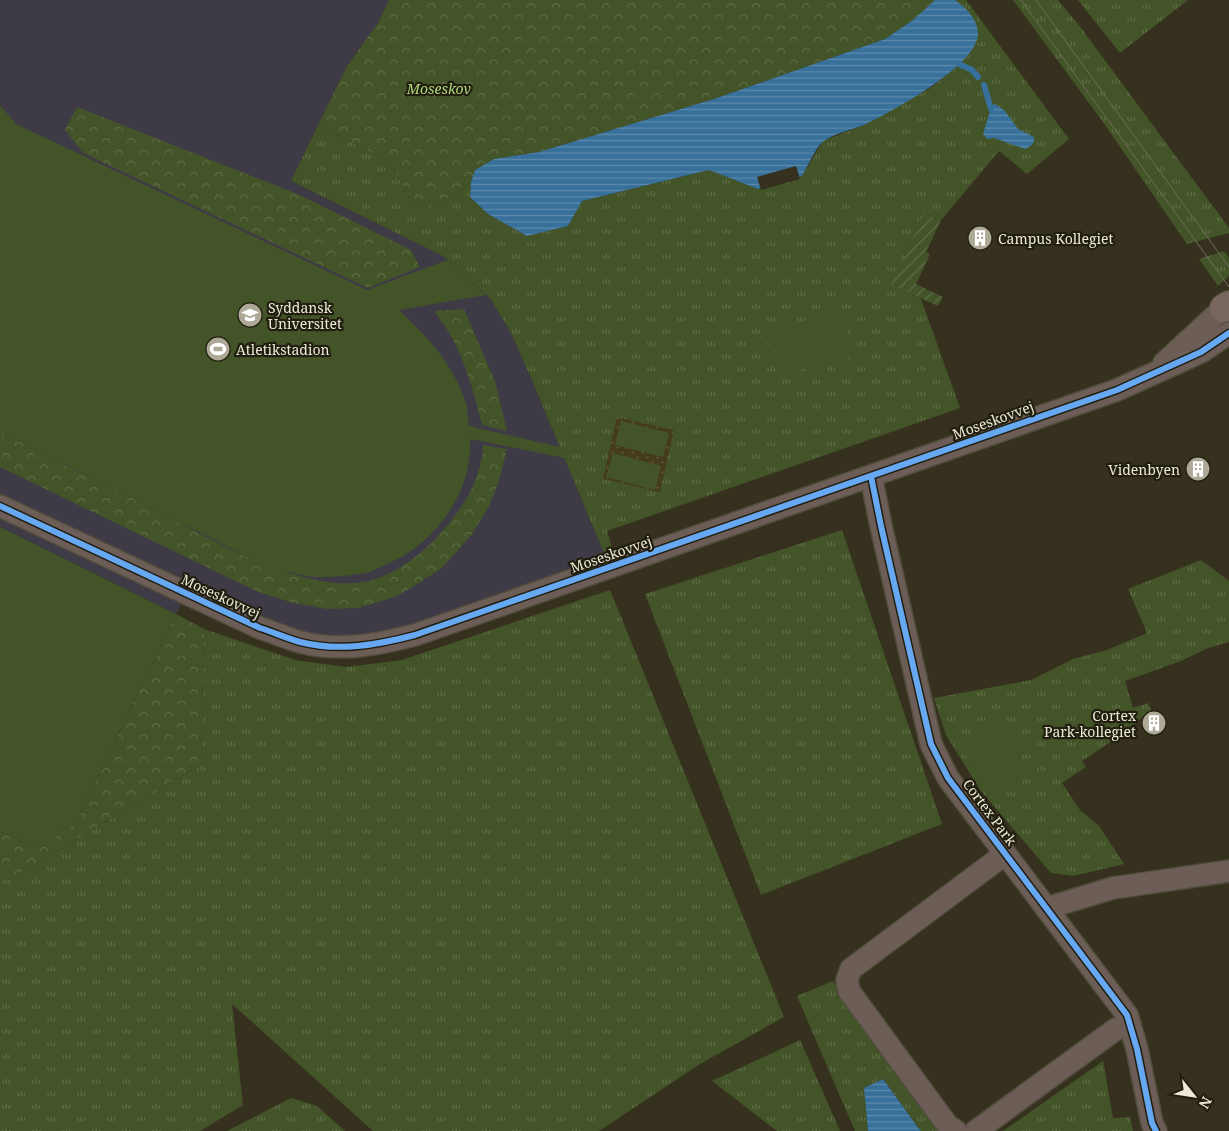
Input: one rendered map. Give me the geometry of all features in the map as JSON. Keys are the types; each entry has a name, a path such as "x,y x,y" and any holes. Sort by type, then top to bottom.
{"street":[{"name":"Moseskovvej","path":"0,506 260,628 301,642 337,647 375,645 415,635 1117,390 1153,374 1188,340 1228,312"},
{"name":"Cortex Park","path":"871,476 931,744 948,778 1127,1015 1137,1049 1152,1123 1156,1131"},
{"name":"Cortex Park","path":"956,1131 948,1126 854,999 849,991 847,980 852,969 1005,854"},
{"path":"1047,908 1113,888 1229,871"},
{"path":"976,1131 1116,1029 1130,1024"}],"shaded area":[{"name":"Syddansk Universitet","path":"0,0 389,0 378,23 347,66 291,181 443,256 490,298 511,333 606,558 446,615 374,637 325,637 280,627 191,585 176,614 0,527"}],"green space":[{"name":"Moseskov","path":"389,0 935,0 913,20 885,39 714,99 539,152 494,159 475,170 471,182 459,192 425,209 411,201 390,162 318,125 347,66 378,23"},
{"path":"955,0 966,0 1069,139 1027,174 999,151 941,220 924,213 892,284 921,299 960,408 607,531 613,551 606,558 511,333 490,298 443,256 291,181 318,125 390,162 411,201 425,209 459,192 471,182 470,197 488,214 527,236 568,226 582,201 710,170 758,189 802,176 823,141 864,125 932,87 961,63 973,17"},
{"path":"1013,0 1058,0 1081,28 1229,228 1229,233 1187,244 1103,122"},
{"path":"1078,0 1188,0 1120,53"},
{"name":"Atletikstadion","path":"0,105 16,124 367,290 447,260 486,295 399,310 420,330 447,364 461,389 466,403 469,426 560,447 565,458 470,439 469,459 458,497 448,514 421,543 404,555 366,573 316,577 268,567 0,431"},
{"path":"77,107 300,195 411,250 420,267 368,288 83,153 65,130"},
{"path":"924,213 941,220 926,252 930,254 916,284 943,297 938,306 891,285"},
{"path":"1224,251 1229,258 1229,276 1218,286 1199,259"},
{"path":"464,309 495,381 507,431 482,425 473,390 461,356 450,334 434,311"},
{"path":"842,311 854,356 777,376 765,332"},
{"path":"621,421 669,433 663,457 615,445"},
{"path":"0,431 255,560 310,579 337,583 374,580 395,571 414,558 439,535 463,505 479,470 483,445 507,449 499,481 489,506 472,534 442,568 395,597 358,608 327,609 293,603 256,591 0,467"},
{"path":"613,453 661,466 655,490 606,477"},
{"path":"0,527 176,614 77,821 38,849 0,831"},
{"path":"842,530 942,824 761,895 645,594"},
{"path":"1201,560 1229,581 1229,642 1208,648 1181,661 1125,681 1133,708 1148,703 1151,710 1118,737 1082,761 1086,767 1062,783 1080,810 1099,826 1124,864 1073,876 1051,873 981,791 946,735 934,698 1031,680 1073,659 1107,650 1147,633 1128,589"},
{"path":"610,590 784,1017 700,1064 599,1131 373,1131 232,1004 243,1105 200,1131 0,1131 0,885 201,765 204,629 295,660 346,667 402,660"},
{"path":"176,614 204,629 201,765 0,885 0,831 38,849 77,821"},
{"path":"1003,728 1016,738 1021,766 1016,786 1003,792 984,782 965,754 971,742 979,735"},
{"path":"833,981 939,1131 921,1131 883,1079 864,1088 868,1131 855,1131 797,996"},
{"path":"800,1040 840,1131 777,1131 712,1081"},
{"path":"1103,1061 1113,1118 1130,1117 1133,1131 1003,1131"},
{"path":"291,1098 317,1106 345,1131 227,1131"}],"sand":[{"path":"620,418 674,430 660,492 603,479 616,420"}],"water":[{"path":"935,0 955,0 971,14 976,23 978,34 974,47 964,60 949,73 912,99 864,125 829,138 821,143 802,176 758,189 709,170 582,201 568,226 527,236 488,214 470,197 471,182 475,170 494,159 539,152 714,99 885,39 913,20"},
{"path":"995,104 1005,111 1018,129 1034,137 1031,146 1025,149 994,138 987,139 983,134 992,105"},
{"path":"883,1079 921,1131 868,1131 864,1088"}],"pier":[{"path":"796,166 800,179 761,190 757,177"}],"waterway":[{"path":"959,64 972,70 978,77"},
{"path":"984,85 991,109"}],"tram line":[{"path":"1021,0 1229,287"},
{"path":"1036,0 1229,267"}],"cycle path":[{"path":"0,506 260,628 315,645 329,647 358,646 415,635 1117,390 1201,352 1229,333"},
{"path":"871,476 931,744 948,778 1127,1015 1137,1049 1152,1123 1156,1131"}],"place":[{"name":"Campus Kollegiet","path":"980,238"},
{"name":"Syddansk Universitet","path":"250,315"},
{"name":"Atletikstadion","path":"218,349"},
{"name":"Videnbyen","path":"1198,469"},
{"name":"Cortex Park-kollegiet","path":"1154,723"}]}
